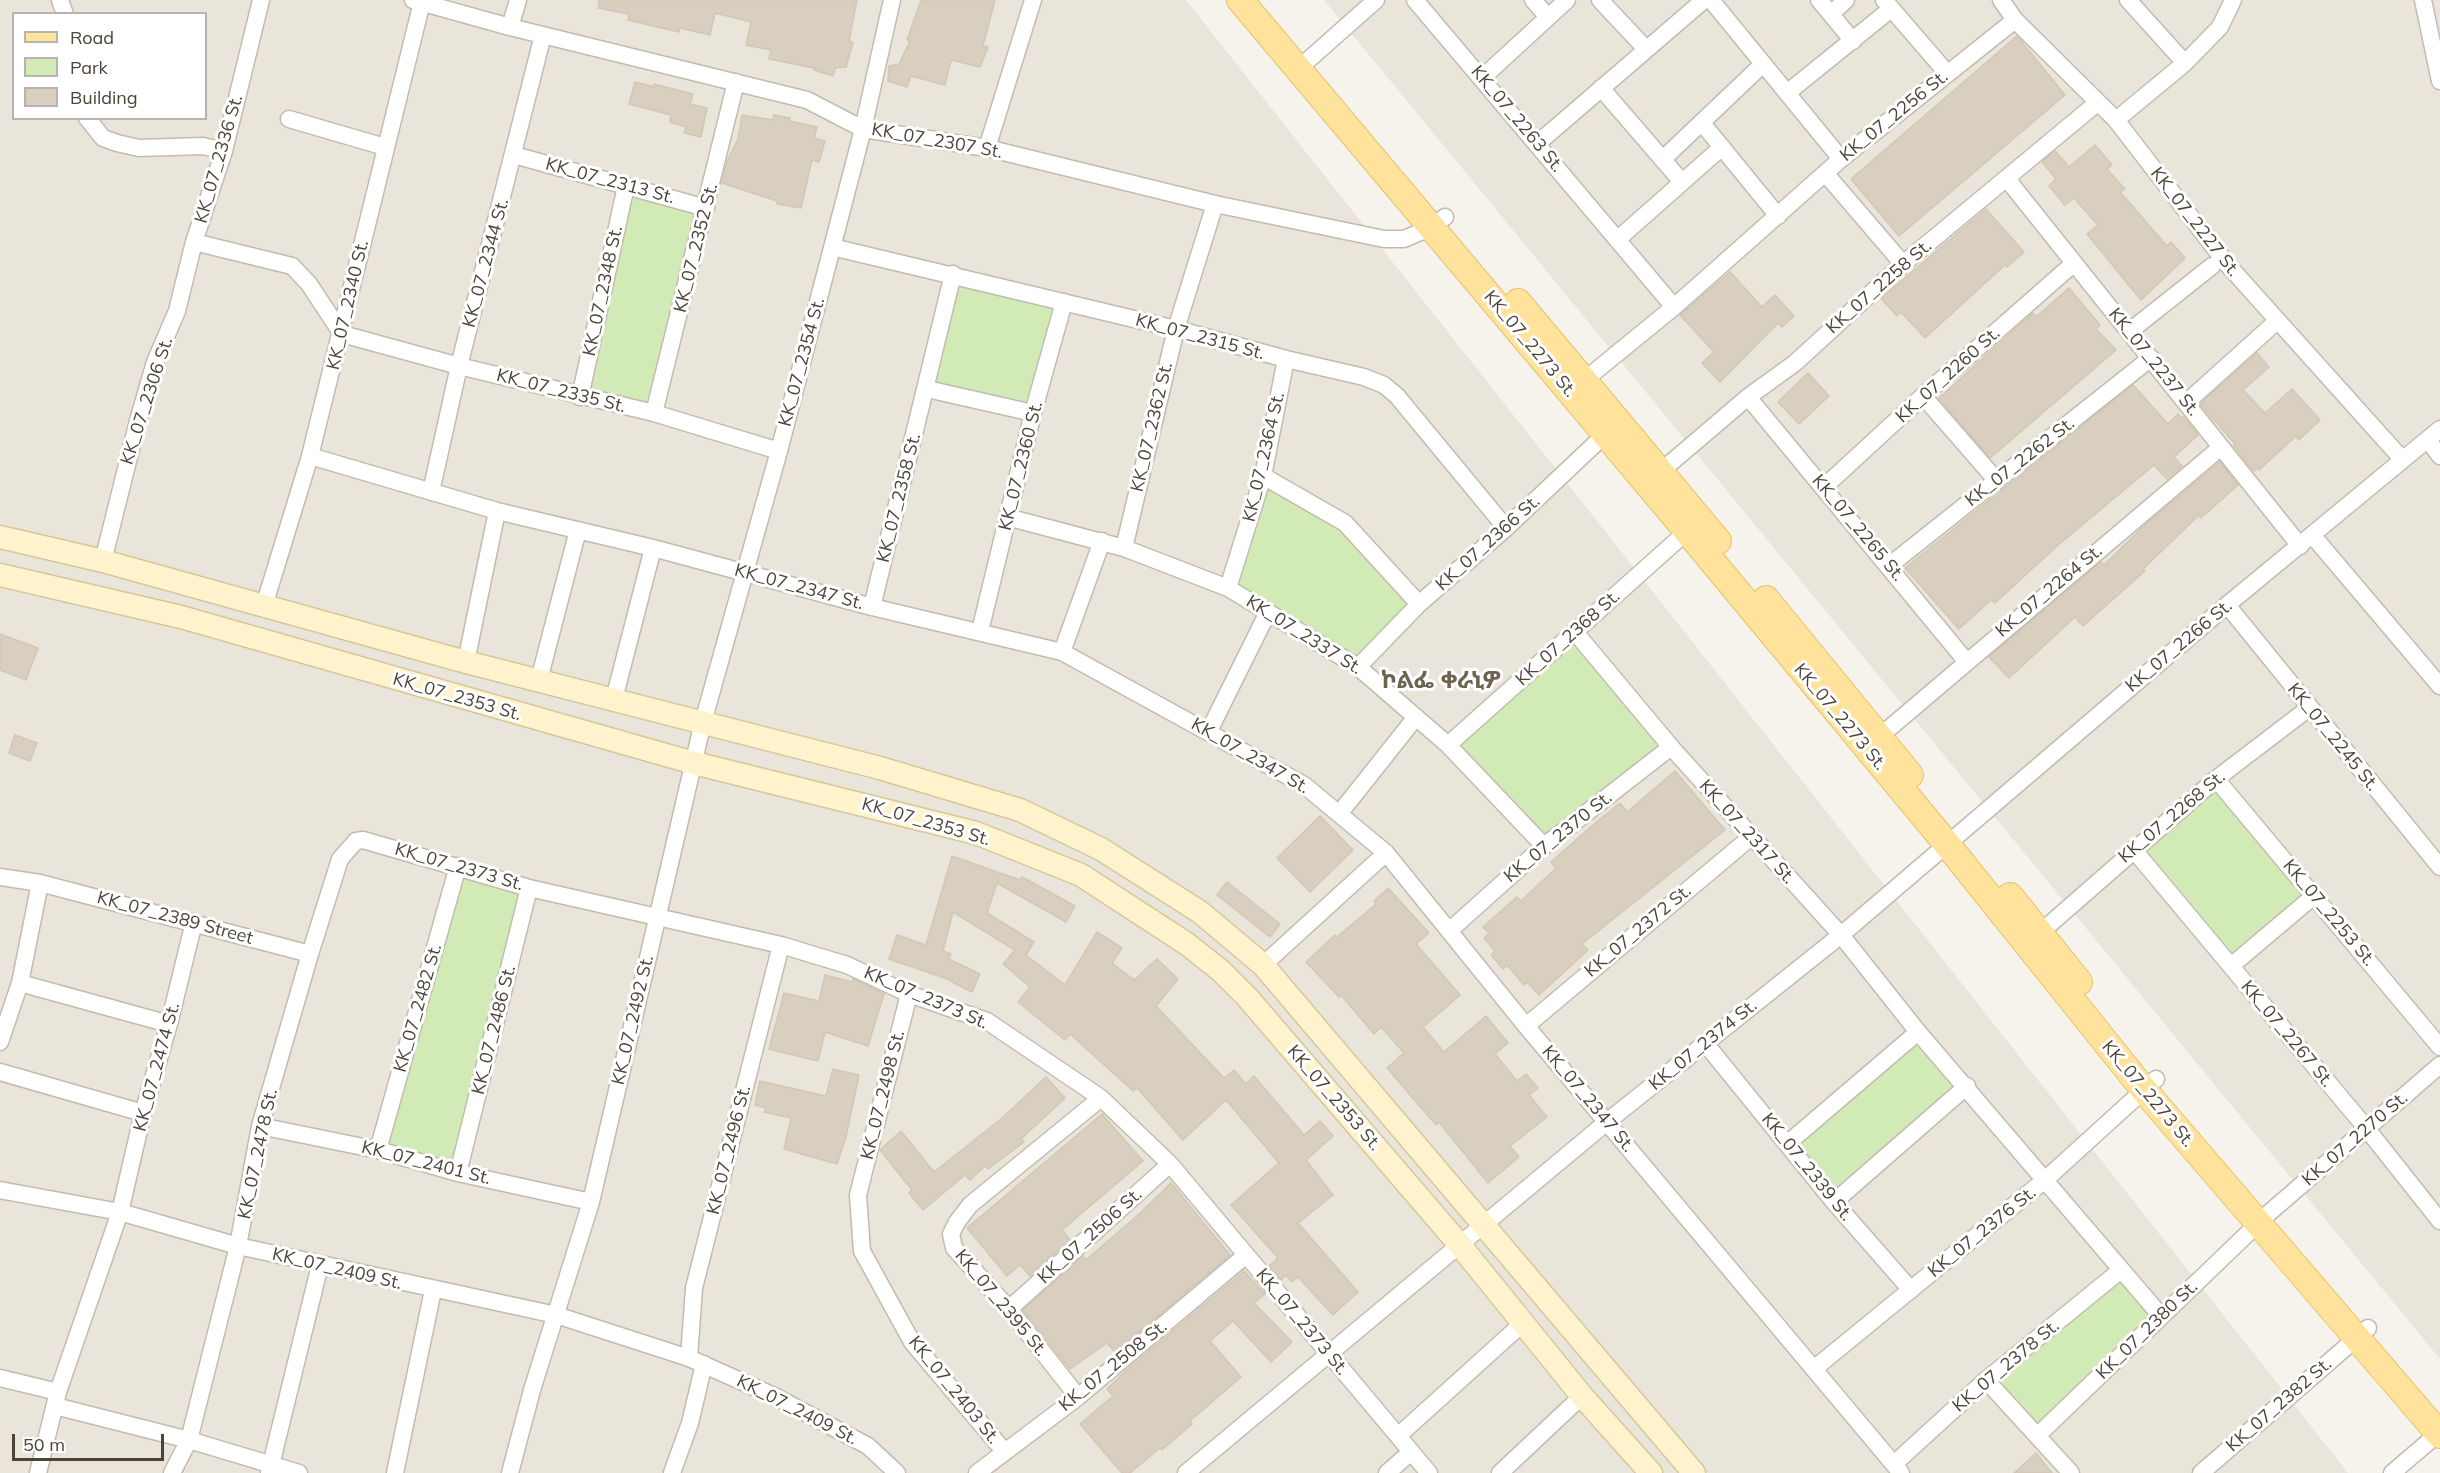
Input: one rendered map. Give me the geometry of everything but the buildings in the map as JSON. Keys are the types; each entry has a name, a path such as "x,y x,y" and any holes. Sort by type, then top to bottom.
{"main road":[{"name":"KK_07_2273 St.","path":"1240,0 1302,65 1578,386 1952,838 2150,1085 2363,1333 2440,1428"},
{"name":"KK_07_2273 St.","path":"1259,0 1302,65"}],"street":[{"name":"KK_07_2336 St.","path":"261,0 224,151 194,242 292,266 309,284 342,334"},
{"path":"510,27 518,0"},
{"name":"KK_07_2354 St.","path":"703,722 779,451 863,129 892,0"},
{"path":"987,148 1033,0"},
{"path":"1302,65 1376,0"},
{"name":"KK_07_2263 St.","path":"1415,0 1538,143 1674,307"},
{"path":"1533,0 1546,16"},
{"path":"1482,78 1546,16 1567,0"},
{"path":"1600,0 1646,49"},
{"path":"1538,143 1704,0"},
{"path":"1711,0 1841,159"},
{"path":"1819,0 1853,41"},
{"path":"1831,14 1846,0"},
{"path":"2128,0 2185,63"},
{"path":"2116,120 2185,63 2220,27 2233,0"},
{"path":"2423,0 2440,81"},
{"name":"KK_07_2307 St.","path":"418,1 510,27 807,100 863,129 987,148 1215,204 1384,239 1404,239 1438,222"},
{"name":"KK_07_2340 St.","path":"264,606 310,456 342,334 418,1"},
{"path":"1787,93 1853,41 1888,5 1947,73"},
{"name":"KK_07_2256 St.","path":"1578,386 1674,307 1841,159 1947,73 2009,7"},
{"name":"KK_07_2227 St.","path":"2009,7 2097,103 2116,120 2226,264 2402,459"},
{"name":"KK_07_2344 St.","path":"431,492 459,366 543,34"},
{"path":"1663,159 1763,64"},
{"name":"KK_07_2352 St.","path":"654,413 736,82"},
{"path":"1601,88 1682,182"},
{"name":"KK_07_2258 St.","path":"1654,478 1748,397 1795,363 1903,264 2097,103"},
{"path":"289,119 385,147"},
{"path":"89,120 103,138 117,143 139,148 203,146 224,151"},
{"path":"1702,123 1778,216"},
{"path":"1618,239 1722,147"},
{"name":"KK_07_2313 St.","path":"514,155 706,208"},
{"path":"1825,173 1903,264"},
{"name":"KK_07_2237 St.","path":"2007,179 2073,264 2130,330 2220,448 2440,686"},
{"name":"KK_07_2348 St.","path":"580,397 626,186"},
{"name":"KK_07_2362 St.","path":"1124,548 1176,329 1215,204"},
{"name":"KK_07_2306 St.","path":"103,561 139,417 155,362 177,311 194,242"},
{"name":"KK_07_2315 St.","path":"832,247 1176,329 1286,359 1364,377 1384,385 1397,396 1506,528"},
{"name":"KK_07_2260 St.","path":"1824,488 1923,396 2073,264"},
{"path":"2130,330 2212,266"},
{"name":"KK_07_2358 St.","path":"872,607 927,389 953,274"},
{"name":"KK_07_2360 St.","path":"980,631 1007,517 1064,302"},
{"path":"2187,402 2277,321"},
{"name":"KK_07_2335 St.","path":"342,334 580,397 654,413 779,451"},
{"name":"KK_07_2262 St.","path":"1890,565 2151,358"},
{"name":"KK_07_2364 St.","path":"1228,588 1263,476 1286,359"},
{"path":"927,389 1034,413"},
{"path":"1923,396 1997,481"},
{"name":"KK_07_2265 St.","path":"1748,397 1890,565 1966,661"},
{"name":"KK_07_2366 St.","path":"1358,667 1419,604 1506,528 1612,428"},
{"path":"2434,434 2440,456"},
{"name":"KK_07_2266 St.","path":"1952,838 2227,605 2434,434"},
{"name":"KK_07_2264 St.","path":"1873,743 1966,661 2220,448"},
{"name":"KK_07_2347 St.","path":"310,456 497,511 653,548 872,607 1062,651 1304,785 1386,853 1526,1026 1897,1468"},
{"path":"1263,476 1345,523 1419,604"},
{"name":"KK_07_2353 St.","path":"466,662 497,511"},
{"name":"KK_07_2337 St.","path":"1007,517 1124,548 1228,588 1358,667 1448,745 1544,846"},
{"name":"KK_07_2368 St.","path":"1448,745 1694,525"},
{"path":"539,680 578,530"},
{"name":"KK_07_2353 St.","path":"0,537 103,561 466,662 880,768 1020,810 1101,849 1166,888 1200,912 1263,965 1694,1473"},
{"path":"1062,651 1102,541"},
{"path":"614,699 653,548"},
{"name":"KK_07_2353 St.","path":"0,575 181,617 694,763 976,833 1081,875 1187,944 1247,997 1459,1244 1646,1471"},
{"name":"KK_07_2245 St.","path":"2227,605 2308,708 2440,867"},
{"path":"1209,731 1268,612"},
{"name":"KK_07_2317 St.","path":"1575,632 1671,747 1841,935 1918,1032 1968,1086 2161,1316"},
{"name":"KK_07_2268 St.","path":"2033,939 2133,849 2216,779 2308,708"},
{"path":"1339,814 1416,717"},
{"name":"KK_07_2492 St.","path":"510,1473 591,1202 703,722"},
{"name":"KK_07_2370 St.","path":"1449,931 1544,846 1671,747"},
{"name":"KK_07_2253 St.","path":"2216,779 2440,1047"},
{"name":"KK_07_2372 St.","path":"1526,1026 1751,837"},
{"name":"KK_07_2374 St.","path":"1186,1473 1608,1121 1841,935 1952,838"},
{"name":"KK_07_2373 St.","path":"356,841 363,840 529,888 658,915 782,945 847,965 909,994 987,1021 1101,1098 1170,1164 1429,1473"},
{"name":"KK_07_2478 St.","path":"172,1473 189,1440 238,1246 260,1126 310,954 340,859 356,841"},
{"name":"KK_07_2267 St.","path":"2133,849 2367,1129 2440,1221"},
{"path":"1263,965 1386,853"},
{"name":"KK_07_2482 St.","path":"378,1150 458,866"},
{"name":"KK_07_2389 Street","path":"0,877 40,884 194,922 310,954"},
{"path":"0,1042 20,983 40,884"},
{"name":"KK_07_2486 St.","path":"458,1173 529,888"},
{"path":"2231,966 2315,896"},
{"name":"KK_07_2474 St.","path":"38,1473 56,1399 120,1212 142,1113 169,1024 194,922"},
{"name":"KK_07_2496 St.","path":"672,1473 690,1423 697,1361 694,1288 782,945"},
{"path":"20,983 169,1024"},
{"name":"KK_07_2498 St.","path":"858,1195 909,994"},
{"path":"1788,1143 1918,1032"},
{"name":"KK_07_2339 St.","path":"1705,1043 1834,1202 1911,1290"},
{"name":"KK_07_2270 St.","path":"2263,1219 2440,1065"},
{"path":"6,1074 142,1113"},
{"name":"KK_07_2376 St.","path":"1815,1368 2046,1179 2150,1085"},
{"path":"1834,1202 1968,1086"},
{"name":"KK_07_2395 St.","path":"1078,1398 1009,1309 954,1248 951,1234 970,1205 1101,1098"},
{"name":"KK_07_2401 St.","path":"260,1126 378,1150 458,1173 591,1202"},
{"name":"KK_07_2506 St.","path":"1009,1309 1170,1164"},
{"name":"KK_07_2409 St.","path":"0,1190 120,1212 238,1246 556,1315 697,1361 847,1433 868,1446 897,1473"},
{"name":"KK_07_2403 St.","path":"858,1195 862,1251 912,1342 1004,1451"},
{"name":"KK_07_2380 St.","path":"2037,1436 2263,1219"},
{"name":"KK_07_2508 St.","path":"977,1473 1078,1398 1246,1255"},
{"path":"270,1469 321,1265"},
{"name":"KK_07_2378 St.","path":"1897,1468 1986,1380 2121,1270"},
{"path":"396,1473 433,1290"},
{"path":"1398,1436 1523,1323"},
{"name":"KK_07_2382 St.","path":"2201,1473 2363,1333"},
{"path":"0,1378 56,1399 189,1440 270,1469 299,1473"},
{"path":"1986,1380 2071,1473"},
{"path":"1500,1473 1582,1396"},
{"path":"2392,1473 2440,1428"},
{"path":"1387,1473 1411,1452"}],"shaded area":[{"path":"0,0 1186,0 2348,1473 0,1473"},
{"path":"1324,0 2440,0 2440,1359 2223,1095"}],"green space":[{"path":"626,186 706,208 654,413 580,397"},
{"path":"953,274 1064,302 1033,413 927,389"},
{"path":"1263,476 1348,520 1419,604 1358,667 1228,588"},
{"path":"1575,632 1671,747 1544,846 1448,745"},
{"path":"2216,779 2315,895 2231,966 2133,849"},
{"path":"458,866 529,888 458,1173 378,1150"},
{"path":"1918,1032 1967,1086 1834,1202 1788,1143"},
{"path":"2121,1270 2161,1316 2037,1436 1986,1380"}],"district":[{"name":"ኮልፌ ቀራኒዎ","path":"1441,681"}]}
